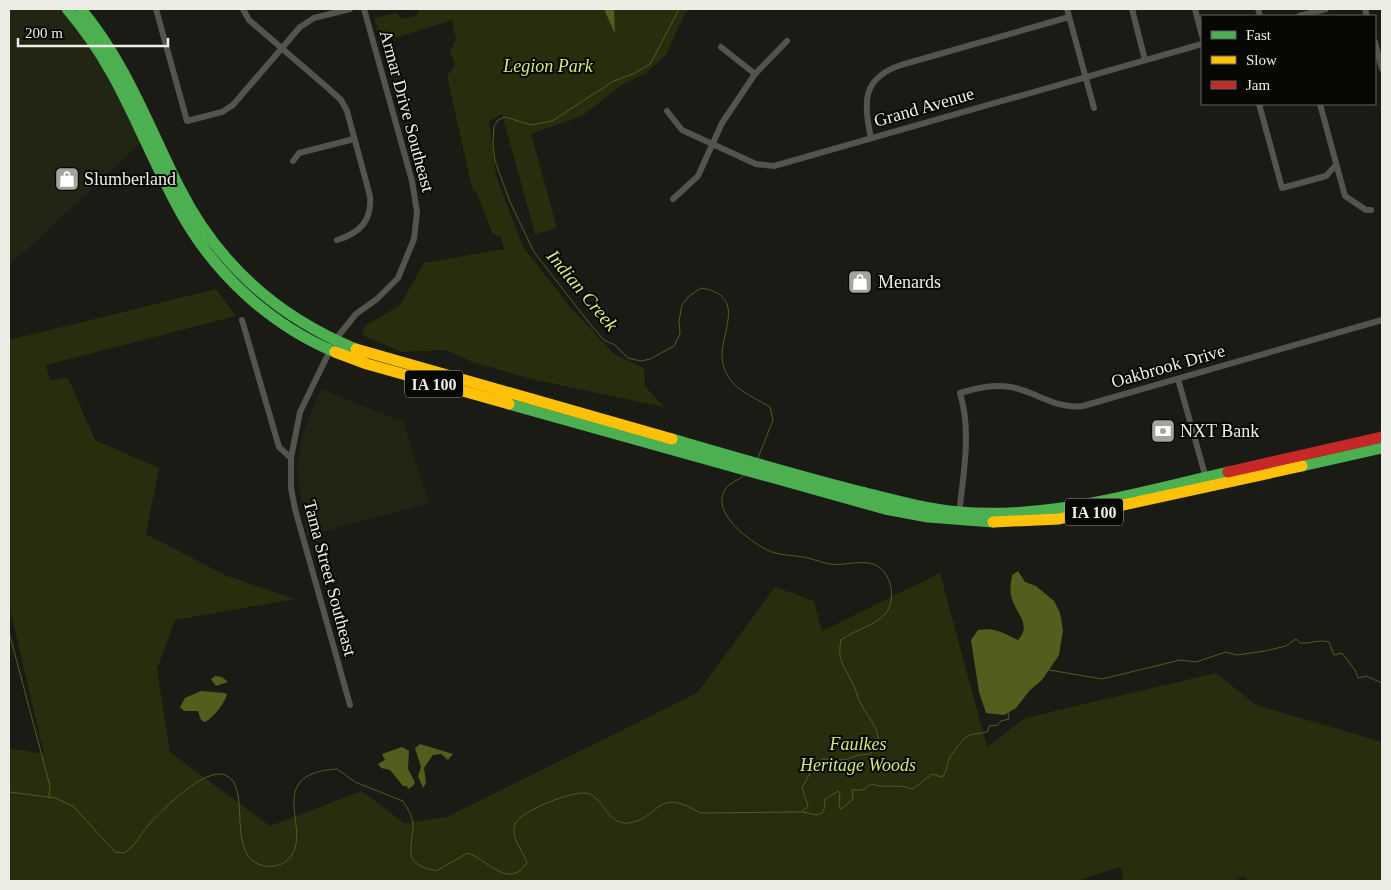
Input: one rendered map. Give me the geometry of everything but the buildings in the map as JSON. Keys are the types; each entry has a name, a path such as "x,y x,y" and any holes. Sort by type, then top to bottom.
{"highway":[{"name":"IA 100","path":"68,9 107,59 127,95 169,191 206,251 234,283 268,312 304,338 370,355 805,482 958,517 1021,522 1059,519 1382,437"},
{"name":"IA 100","path":"81,9 117,55 136,89 179,186 214,244 238,272 270,301 333,345"},
{"name":"IA 100","path":"1207,481 1382,448"}],"street":[{"path":"156,9 188,121 222,112 233,105 281,48 307,22 350,9"},
{"path":"243,9 249,20 341,100 347,111 370,196 371,208 368,218 358,231 337,240"},
{"name":"Armar Drive Southeast","path":"333,345 356,314 377,299 398,278 414,238 417,212 412,181 364,9"},
{"path":"1067,9 1094,108"},
{"path":"1132,9 1145,60"},
{"path":"1195,9 1201,32"},
{"path":"1303,15 1326,9"},
{"path":"871,138 865,104 873,82 880,74 901,65 1069,17"},
{"path":"673,199 698,176 727,116 755,74 787,41"},
{"name":"Grand Avenue","path":"667,111 682,130 765,166 871,138 1201,44"},
{"path":"1376,46 1382,69"},
{"path":"721,47 755,74"},
{"path":"1259,105 1282,188 1326,176 1336,165"},
{"path":"1320,105 1336,165 1348,200 1366,210 1371,210"},
{"path":"294,161 299,153 354,138"},
{"path":"242,320 279,447 291,458"},
{"name":"Oakbrook Drive","path":"958,517 967,429 966,411 960,393 982,387 1013,388 1075,407 1382,320"},
{"name":"Tama Street Southeast","path":"333,345 300,412 291,458 291,488 295,509 350,705"},
{"path":"1178,379 1207,481"}],"shaded area":[{"path":"9,9 60,9 101,58 141,142 9,265"},
{"path":"604,9 614,9 615,34"},
{"path":"321,389 403,422 429,503 307,536 297,469 302,435"},
{"path":"1018,571 1025,582 1036,586 1054,601 1060,613 1063,630 1059,655 1042,680 1030,690 1016,708 1004,715 986,713 979,692 971,640 978,630 984,629 999,631 1018,640 1022,635 1024,625 1014,605 1011,593 1012,575"},
{"path":"215,676 222,677 228,682 216,686 211,679"},
{"path":"201,691 227,694 218,710 205,722 201,720 198,711 184,711 180,707 185,698"},
{"path":"420,744 453,754 448,760 441,754 433,755 424,768 426,783 423,788 418,776 421,767 415,748"},
{"path":"402,747 409,751 408,769 415,782 408,789 407,786 403,786 390,770 381,768 378,764 385,760 382,754"}],"green space":[{"name":"Legion Park","path":"419,9 689,9 684,15 666,55 646,73 623,84 582,116 531,134 557,228 535,234 502,114 489,121 496,176 523,247 571,308 614,354 644,368 645,386 664,407 536,380 472,362 446,350 401,352 362,335 365,326 400,305 424,263 504,249 501,237 493,234 477,194 472,188 447,76 455,65 450,51 456,40 452,20 382,42 374,18 396,13 402,19 418,15"},
{"name":"Faulkes Heritage Woods","path":"216,289 236,316 46,365 50,380 68,378 95,440 159,468 146,534 225,575 295,599 175,620 157,669 170,752 270,826 362,791 404,823 447,817 697,693 775,587 814,601 822,631 940,573 987,747 1025,718 1216,673 1256,705 1382,742 1382,881 1250,881 1243,876 1235,881 1123,881 1121,867 1076,881 9,881 9,748 44,754 9,605 9,340"}],"waterway":[{"name":"Indian Creek","path":"679,9 651,63 635,73 614,81 552,121 531,125 505,117 498,120 494,126 493,144 495,161 510,202 534,252 604,340 615,345 628,358 641,361 650,359 674,346 680,334 679,321 682,305 689,296 701,288 716,292 725,299 728,308 728,319 722,353 726,373 735,385 770,407 773,420 758,458"},
{"name":"Indian Creek","path":"9,792 55,798 73,806 115,852 124,853 174,799 207,777 217,774 225,775 233,782 238,793 241,836 245,850 252,860 264,866 272,866 285,862 294,851 297,838 294,808 295,794 300,782 313,773 337,769 355,782 403,801 412,820 412,858 419,865 436,871 468,853 505,874 513,874 520,871 527,863 514,834 515,824 519,819 538,807 574,794 583,793 595,797 611,817 621,823 638,821 659,806 674,802 685,805 700,813 802,812 808,806 802,788 816,762 824,759 845,760 858,755 870,754 879,744 875,728 860,703 853,683 842,662 840,647 841,640 870,625 886,613 891,600 890,585 884,572 873,564 827,564 808,558 772,552 752,541 729,519 724,511 722,502 723,494 727,487 745,474"},
{"path":"9,632 50,786 49,797"},
{"path":"1049,670 1102,679 1180,660 1196,662 1226,652 1237,655 1265,651 1286,646 1296,639 1300,643 1329,642 1334,655 1342,653 1355,670 1358,678 1366,676 1382,683"},
{"path":"803,812 816,815 822,813 825,807 824,800 838,791 841,809 853,799 852,790 863,790 871,784 901,786 913,789 932,774 942,777 950,757 964,739 969,735 988,731 989,726 998,725 1001,721 1009,719 1008,712"}],"traffic: fast":[{"path":"67,9 86,33 117,82 180,211 209,255 227,276 266,312 311,341 335,352"},
{"path":"81,9 97,30 124,73 179,187 194,214 212,240 231,263 276,304 301,321 356,349"},
{"path":"509,404 885,509 928,517 993,522"},
{"path":"672,439 862,492 922,506 959,512 1027,512 1061,508 1128,496 1228,472"},
{"path":"1302,466 1382,448"}],"traffic: slow":[{"path":"356,349 672,439"},
{"path":"335,352 367,364 509,404"},
{"path":"993,522 1059,519 1302,466"}],"traffic: jam":[{"path":"1228,472 1382,437"}],"place":[{"name":"Slumberland","path":"67,179"},
{"name":"Menards","path":"860,282"},
{"name":"NXT Bank","path":"1163,431"}]}
